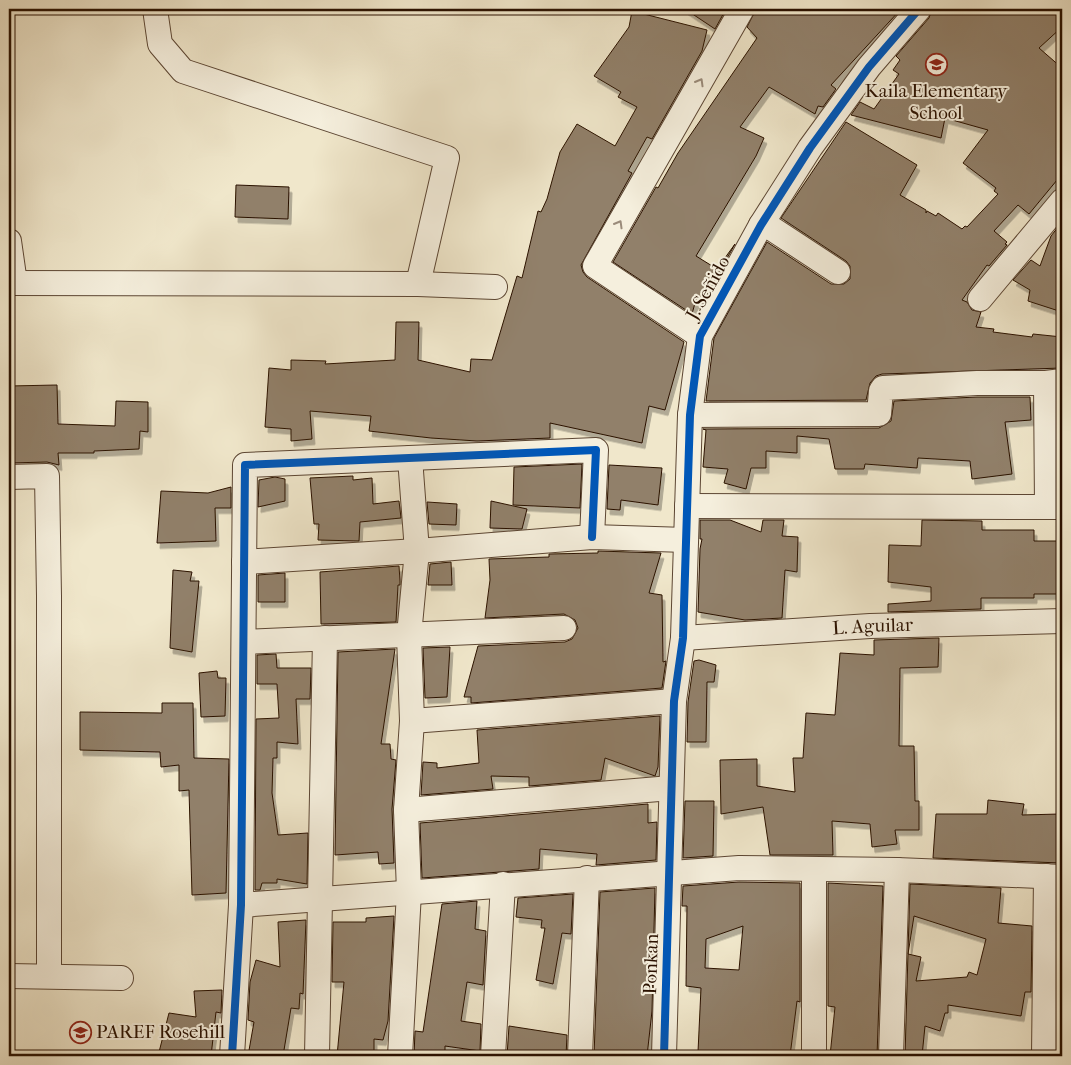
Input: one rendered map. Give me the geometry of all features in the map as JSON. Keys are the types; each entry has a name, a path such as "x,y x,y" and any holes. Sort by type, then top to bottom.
{"street":[{"path":"155,9 160,44 183,71 446,158 418,284"},
{"path":"700,336 595,266 742,9"},
{"name":"J. Señido","path":"671,788 674,701 683,638 690,415 700,336 761,225 810,148 869,67 919,9"},
{"path":"980,299 1062,201"},
{"path":"761,225 768,226 838,272"},
{"path":"9,241 12,283 418,284 495,287"},
{"path":"687,506 1054,507 1054,382 976,383 883,388 880,391 879,414 690,415"},
{"path":"232,1056 241,905 245,642 245,465 596,450 592,536"},
{"path":"400,1056 409,892 406,810 412,721 409,635 417,551 410,458"},
{"path":"9,477 47,476 49,596 49,976"},
{"path":"244,562 417,551 592,536 686,540"},
{"name":"L. Aguilar","path":"683,638 870,626 1062,621"},
{"path":"245,642 564,628"},
{"path":"317,1056 324,638"},
{"path":"412,721 674,701"},
{"path":"406,810 671,788"},
{"name":"Ponkan","path":"664,1056 671,788"},
{"path":"241,905 503,884 739,868 897,870 1054,877 1044,1056"},
{"path":"814,868 814,1056"},
{"path":"891,1056 897,870"},
{"path":"580,1056 587,878"},
{"path":"493,1056 503,884"},
{"path":"9,976 120,978"}],"building":[{"path":"685,9 726,9 715,29"},
{"path":"756,9 901,9 831,85 836,89 823,107 818,106 815,114 769,87 740,127 764,138 756,156 696,256 717,269 735,244 701,305 695,303 692,314 613,262 656,187 658,188 678,153 757,38 747,27"},
{"path":"932,9 1062,9 1062,27 1039,48 1062,68 1062,174 1029,214 1018,205 994,231 1007,242 1005,244 1007,245 989,266 987,265 962,300 967,302 972,310 981,312 976,327 994,329 993,332 1032,337 1033,334 1062,337 1062,368 882,374 876,376 870,383 866,400 706,401 714,338 767,242 831,284 844,284 850,279 850,266 846,261 781,218 846,122 917,165 900,195 926,210 926,213 927,211 936,216 938,213 962,229 965,226 967,227 998,194 994,191 996,188 963,163 988,130 945,118 941,138 851,115 860,102 874,109 899,74 893,70 900,60 896,56 929,18"},
{"path":"632,11 707,30 702,51 652,139 647,137 628,171 632,173 581,265 587,277 684,342 665,410 649,406 642,443 550,423 550,438 477,441 431,438 369,431 371,416 310,411 312,439 291,441 291,429 265,427 269,368 291,370 291,360 326,361 325,364 395,360 396,322 419,322 418,360 470,372 471,359 492,360 517,276 522,278 538,211 541,212 547,199 560,152 577,124 615,146 637,107 618,97 621,92 594,76 629,27"},
{"path":"236,185 289,187 288,219 235,217"},
{"path":"1062,222 1062,312 1028,301 1030,290 1013,280 1031,260 1040,266 1051,236"},
{"path":"57,385 58,424 115,426 116,401 148,402 148,432 140,431 139,449 94,451 94,453 58,453 59,465 47,462 9,463 9,386"},
{"path":"977,397 1030,397 1031,420 1005,422 1012,474 972,479 970,461 918,458 917,468 865,464 864,469 835,469 829,439 797,436 797,453 766,451 766,468 751,468 746,489 724,483 728,469 703,467 706,430 703,429 879,428 891,421 894,401"},
{"path":"582,464 580,508 513,505 514,467"},
{"path":"609,465 662,468 658,505 621,500 620,510 607,509"},
{"path":"353,476 353,480 372,478 373,504 399,501 401,518 360,522 359,541 318,540 319,524 314,524 310,478"},
{"path":"275,477 285,479 285,501 258,507 259,480"},
{"path":"231,487 231,508 215,508 216,541 157,543 161,491 208,493"},
{"path":"491,501 527,509 522,529 490,528"},
{"path":"427,502 457,504 456,525 429,524"},
{"path":"700,520 730,520 761,532 763,520 784,520 782,536 798,537 797,572 785,570 782,618 745,620 698,612 702,539 700,539"},
{"path":"922,520 982,521 982,530 1034,530 1034,541 1062,541 1062,594 1034,594 1034,598 981,598 981,609 888,612 888,604 931,601 931,587 888,582 889,545 921,546"},
{"path":"598,551 661,553 649,593 662,595 663,662 666,661 662,688 471,703 471,697 464,697 478,646 565,642 572,639 578,628 575,620 564,614 485,618 490,580 489,559 549,557 549,554 598,553"},
{"path":"451,562 452,585 428,585 430,564"},
{"path":"399,566 400,585 398,585 396,622 321,624 320,572"},
{"path":"173,570 192,572 190,581 199,581 192,652 170,648"},
{"path":"285,573 285,602 258,602 258,575"},
{"path":"939,638 938,667 900,668 899,746 914,746 915,801 919,801 919,830 895,830 897,844 872,847 870,824 832,821 833,855 770,855 763,807 721,814 720,760 757,759 757,786 795,792 793,758 803,758 806,713 835,715 840,653 874,655 874,640"},
{"path":"450,647 447,697 425,698 423,648"},
{"path":"395,649 381,744 390,744 391,759 396,760 392,809 394,863 379,864 378,852 335,855 338,652"},
{"path":"276,654 277,668 311,668 310,699 296,699 298,744 277,742 277,758 273,758 272,793 278,835 308,833 307,884 277,879 277,883 262,883 260,890 255,890 256,719 279,718 277,684 257,684 257,655"},
{"path":"699,660 716,665 714,682 707,682 706,742 687,742 688,702 694,661"},
{"path":"217,671 218,678 226,678 225,716 201,717 199,673"},
{"path":"162,703 193,703 194,758 229,759 226,893 192,895 189,790 179,791 179,765 161,767 160,752 80,750 80,712 162,713"},
{"path":"660,716 658,767 655,776 605,758 601,780 529,786 529,777 491,776 493,789 421,795 423,762 437,763 437,768 479,763 477,730"},
{"path":"988,800 1024,804 1022,815 1060,814 1061,863 933,858 936,814 987,814"},
{"path":"685,801 714,801 713,856 683,858"},
{"path":"648,804 648,823 657,822 656,860 596,865 597,854 540,849 539,869 422,878 420,823"},
{"path":"739,882 800,883 800,1002 797,1001 790,1056 746,1056 698,1052 701,988 686,986 687,906 682,906 683,886","holes":["743,926 739,970 705,968 706,939"]},
{"path":"828,883 883,886 877,1056 830,1056 835,1007 828,1006"},
{"path":"910,884 1001,888 998,923 1032,926 1031,992 1025,992 1021,1016 948,1005 948,1013 945,1013 940,1031 925,1026 922,1056 905,1056","holes":["914,916 986,939 977,975 969,972 967,977 916,981 921,957 908,954"]},
{"path":"655,888 652,1011 647,1056 594,1056 600,892"},
{"path":"573,894 571,934 562,933 553,984 536,980 545,928 541,928 542,920 516,917 518,898"},
{"path":"477,901 475,929 486,931 483,985 467,982 461,1021 481,1024 480,1051 445,1046 445,1056 414,1056 415,1031 423,1032 442,904"},
{"path":"394,916 388,1021 383,1040 374,1039 374,1056 337,1056 344,982 332,982 333,922 366,922 366,918"},
{"path":"306,920 303,994 300,993 299,1009 291,1008 283,1056 248,1056 254,1022 248,1020 250,982 256,960 280,967 278,922"},
{"path":"1059,928 1062,928 1062,993 1058,993"},
{"path":"222,990 221,1013 216,1012 211,1056 158,1056 169,1013 196,1017 194,991"},
{"path":"509,1026 567,1035 566,1056 507,1056"}],"cycle path":[{"path":"664,1056 674,701 683,638 690,415 700,336 761,225 810,148 869,67 919,9"},
{"path":"232,1056 241,905 245,465 596,450 592,537"}],"place":[{"name":"Kaila Elementary School","path":"936,65"},
{"name":"PAREF Rosehill","path":"80,1032"}]}
